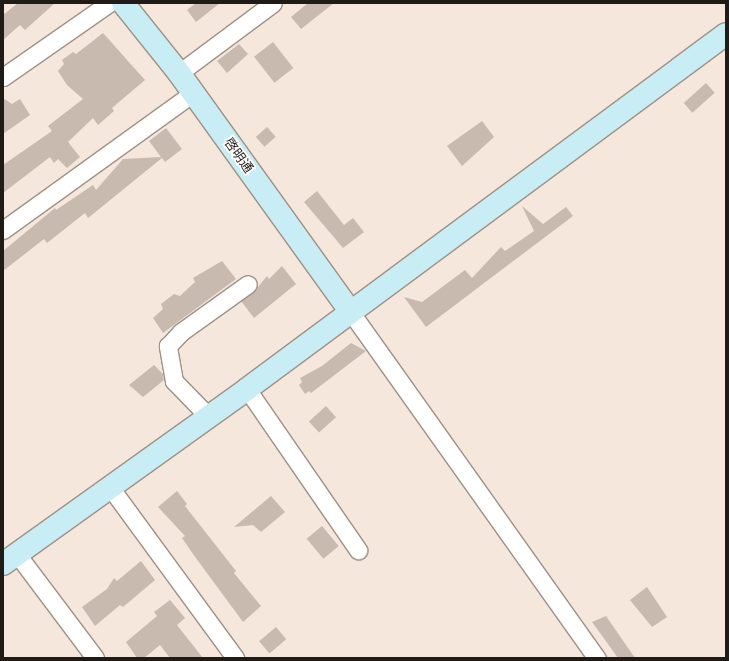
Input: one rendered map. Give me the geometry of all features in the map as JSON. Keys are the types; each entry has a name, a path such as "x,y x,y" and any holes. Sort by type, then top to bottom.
{"street":[{"path":"3,77 109,3"},
{"name":"啓明通","path":"123,3 179,73 350,311"},
{"path":"179,73 273,3"},
{"path":"95,658 10,559 247,388 726,34"},
{"path":"3,230 193,93"},
{"path":"208,416 174,380 168,346 181,332 248,284"},
{"path":"350,311 597,658"},
{"path":"247,388 358,550"},
{"path":"110,487 235,658"}],"building":[{"path":"18,3 55,3 25,30 20,25 3,40 3,15"},
{"path":"196,3 220,3 196,22 187,10"},
{"path":"308,3 334,3 301,29 291,17"},
{"path":"103,33 145,80 112,108 114,111 98,125 93,118 68,142 80,157 67,168 58,159 54,163 50,157 3,193 3,165 52,131 48,126 83,99 67,85 58,71 64,64 62,60 73,52 76,54"},
{"path":"273,42 293,68 274,83 254,57"},
{"path":"239,44 248,54 227,73 217,61"},
{"path":"706,83 715,93 692,113 684,103"},
{"path":"3,98 12,104 20,99 30,115 3,134"},
{"path":"482,121 494,137 462,166 447,146"},
{"path":"267,127 276,137 265,147 256,137"},
{"path":"166,128 182,149 165,162 162,158 88,218 85,213 47,243 44,239 3,271 3,251 55,208 56,210 93,185 96,190 123,159 161,157 149,141"},
{"path":"317,191 344,225 353,218 364,232 343,248 304,202"},
{"path":"522,206 543,224 566,207 573,216 426,327 404,297 422,302 465,270 472,278 501,247 505,251 534,231"},
{"path":"222,261 236,279 163,333 153,318 163,309 161,304 174,294 180,296 195,282 193,278"},
{"path":"282,266 296,284 254,318 241,301 254,292 267,276 269,279"},
{"path":"351,343 366,351 311,393 309,391 305,394 299,385 302,382 300,378 322,366"},
{"path":"154,365 163,374 164,380 143,397 129,385"},
{"path":"326,406 336,417 319,433 309,421"},
{"path":"177,491 187,504 185,506 236,571 234,573 261,606 243,622 182,538 185,536 158,507"},
{"path":"271,496 285,512 261,532 253,525 234,527"},
{"path":"322,526 339,546 323,559 307,539"},
{"path":"141,561 155,580 123,607 120,605 95,626 82,607 107,589 114,578 117,581"},
{"path":"647,587 667,617 652,627 630,600"},
{"path":"170,600 185,618 177,625 203,658 170,658 160,645 144,658 137,658 126,642 157,616 154,612"},
{"path":"606,616 635,658 618,658 592,622"},
{"path":"276,627 286,639 269,653 259,641"}]}
